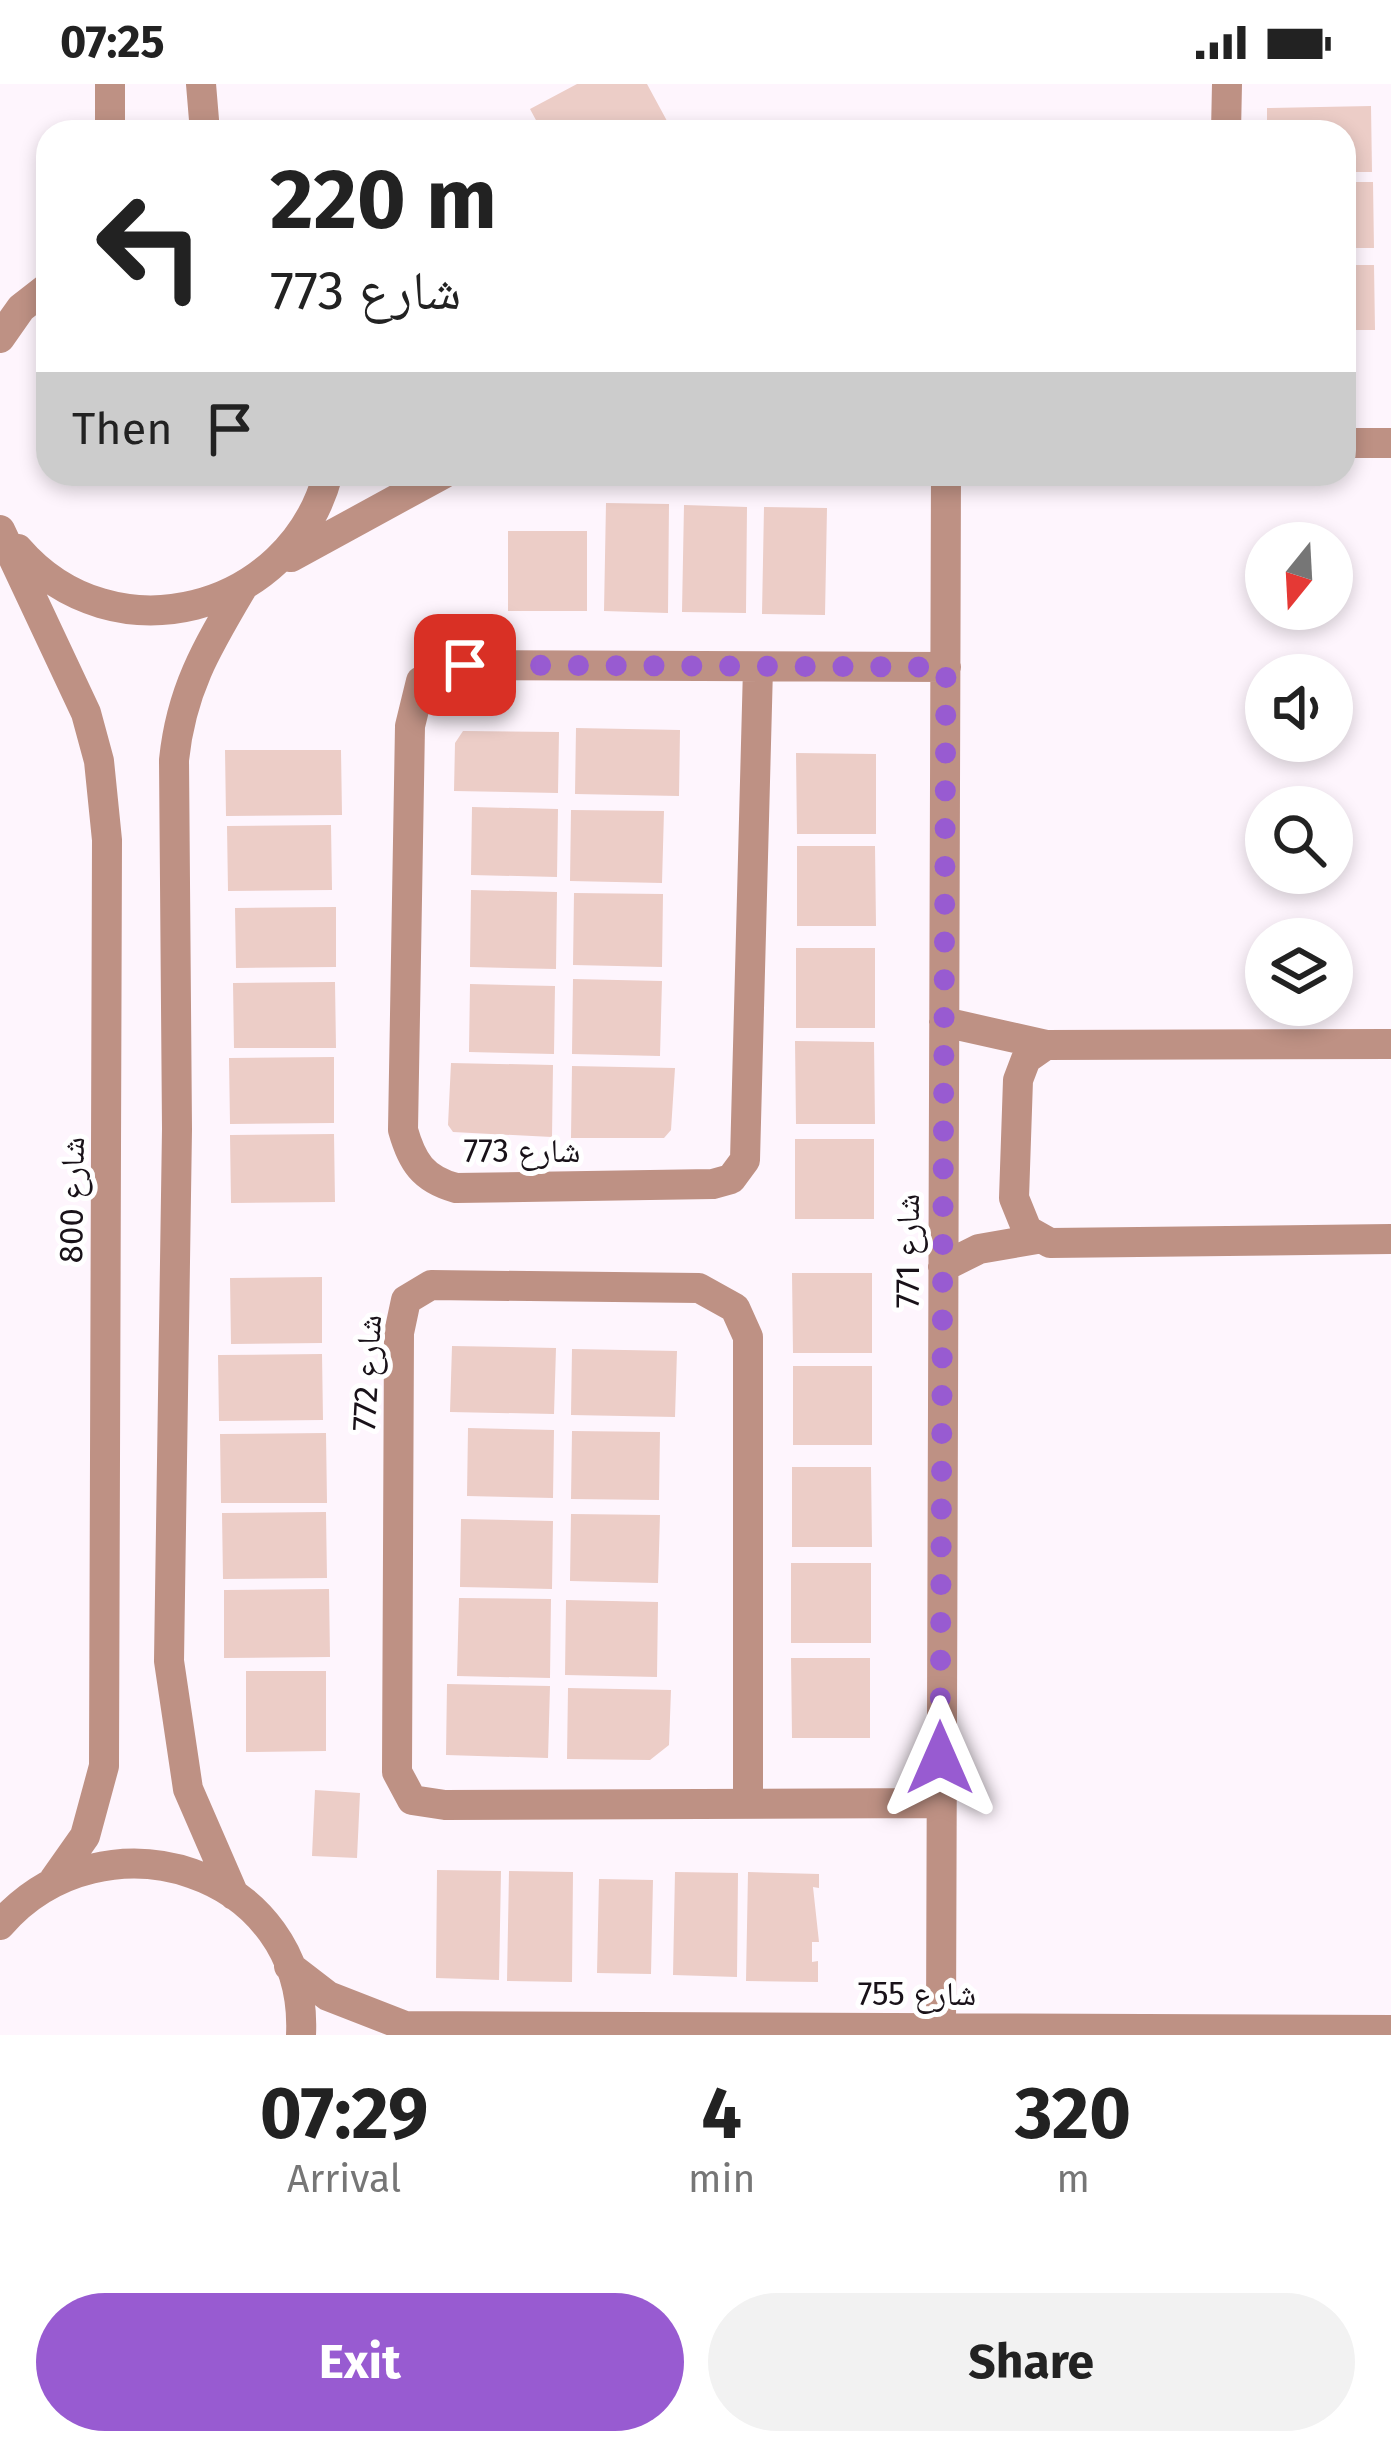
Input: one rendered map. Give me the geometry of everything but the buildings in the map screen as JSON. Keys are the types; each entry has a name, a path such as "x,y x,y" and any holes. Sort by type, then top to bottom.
{"street":[{"path":"110,84 110,120"},
{"path":"201,84 204,120"},
{"path":"1226,120 1227,84"},
{"path":"3,329 36,296"},
{"path":"1356,443 1391,443"},
{"path":"275,566 303,534 323,486"},
{"path":"0,529 35,569 67,589 135,612 190,610 241,590 275,566 421,486"},
{"name":"شارع 771","path":"941,2029 946,486"},
{"name":"شارع 800","path":"0,529 86,712 99,761 107,840 104,1766 85,1836 54,1880"},
{"path":"234,1894 188,1789 169,1661 177,1129 174,760 179,710 203,654 241,590"},
{"name":"شارع 773","path":"758,668 745,1160 731,1178 713,1184 456,1188 434,1182 417,1168 403,1130 410,726 422,681 465,665 946,667"},
{"path":"944,1022 1046,1046 1391,1044"},
{"path":"1037,1239 1020,1221 1014,1198 1018,1080 1026,1059 1046,1046"},
{"path":"943,1267 979,1249 1037,1239 1391,1239"},
{"name":"شارع 772","path":"748,1801 748,1337 735,1308 699,1288 431,1285 406,1300 399,1333 397,1772 412,1800 445,1805 940,1803"},
{"path":"0,1925 54,1880 106,1863 132,1861 186,1870 234,1894 261,1920 289,1966 301,2035"},
{"name":"شارع 755","path":"289,1966 360,2012 437,2031 1391,2030"}],"route":[{"path":"465,665 946,667 940,1758"}]}
